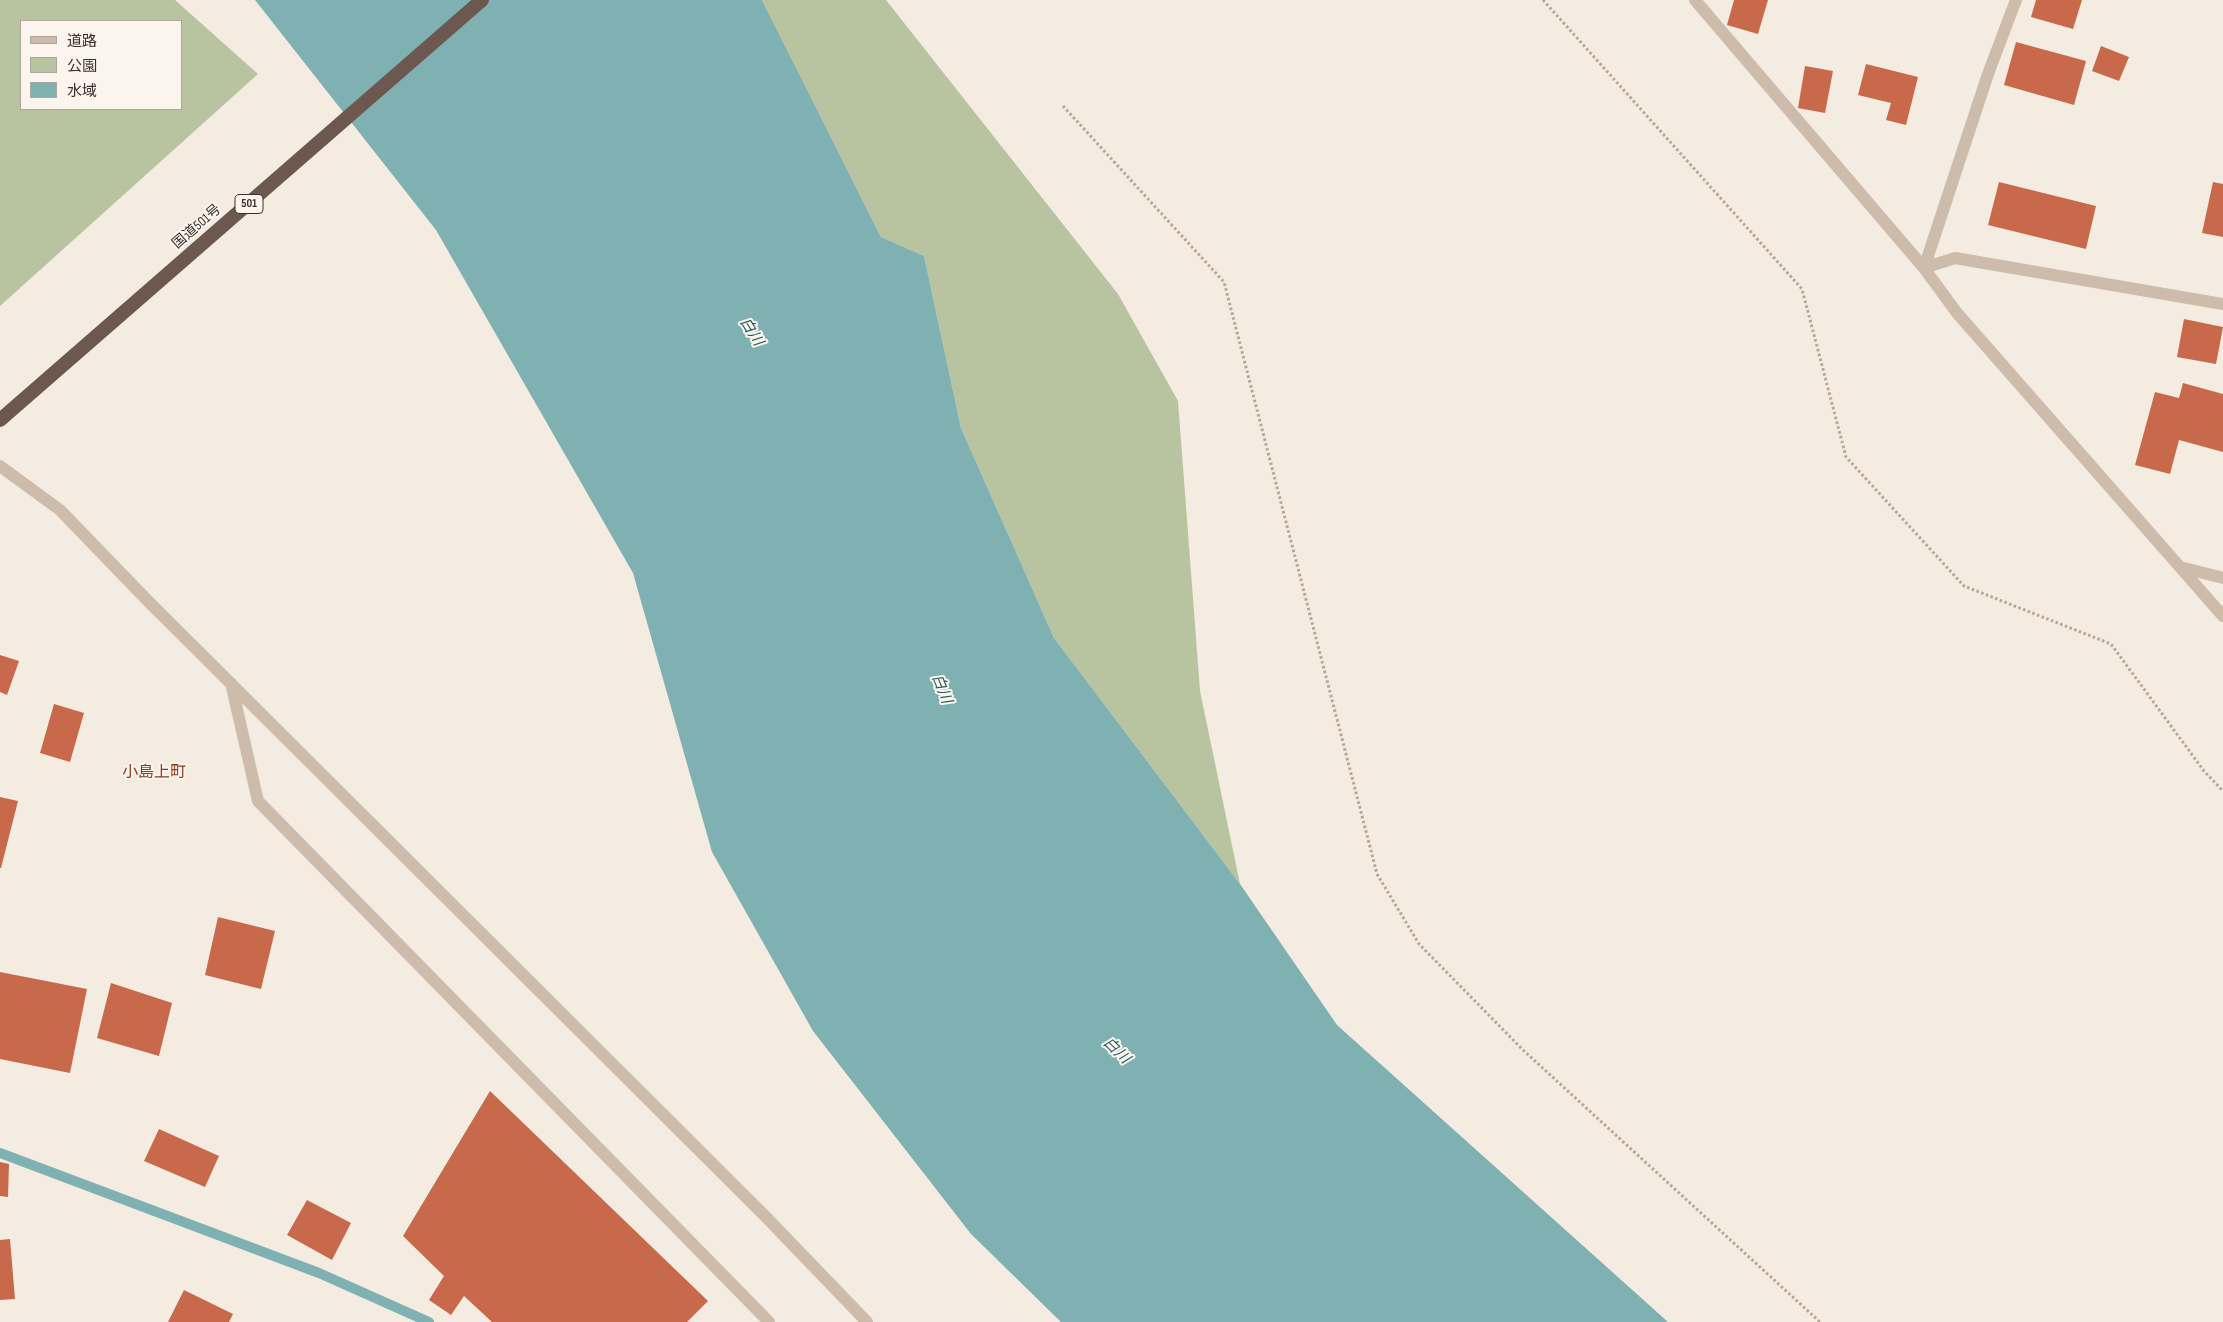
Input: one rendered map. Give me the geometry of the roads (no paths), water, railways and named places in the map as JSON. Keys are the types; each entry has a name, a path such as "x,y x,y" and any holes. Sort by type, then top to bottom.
{"highway":[{"name":"国道501号","path":"0,420 482,0"}],"street":[{"path":"1695,0 1924,268 1957,313 2223,616"},
{"path":"1924,268 1988,74 2016,0"},
{"path":"1924,268 1956,258 2223,304"},
{"path":"0,466 60,510 764,1216 867,1322"},
{"path":"2180,567 2223,578"},
{"path":"231,683 258,801 769,1322"}],"water":[{"name":"白川","path":"255,0 762,0 881,237 924,256 961,428 1054,638 1240,884 1337,1025 1668,1322 1061,1322 971,1234 813,1031 712,852 633,573 436,230"}],"waterway":[{"path":"0,1153 319,1273 429,1322"}],"district":[{"name":"小島上町","path":"154,773"}]}
